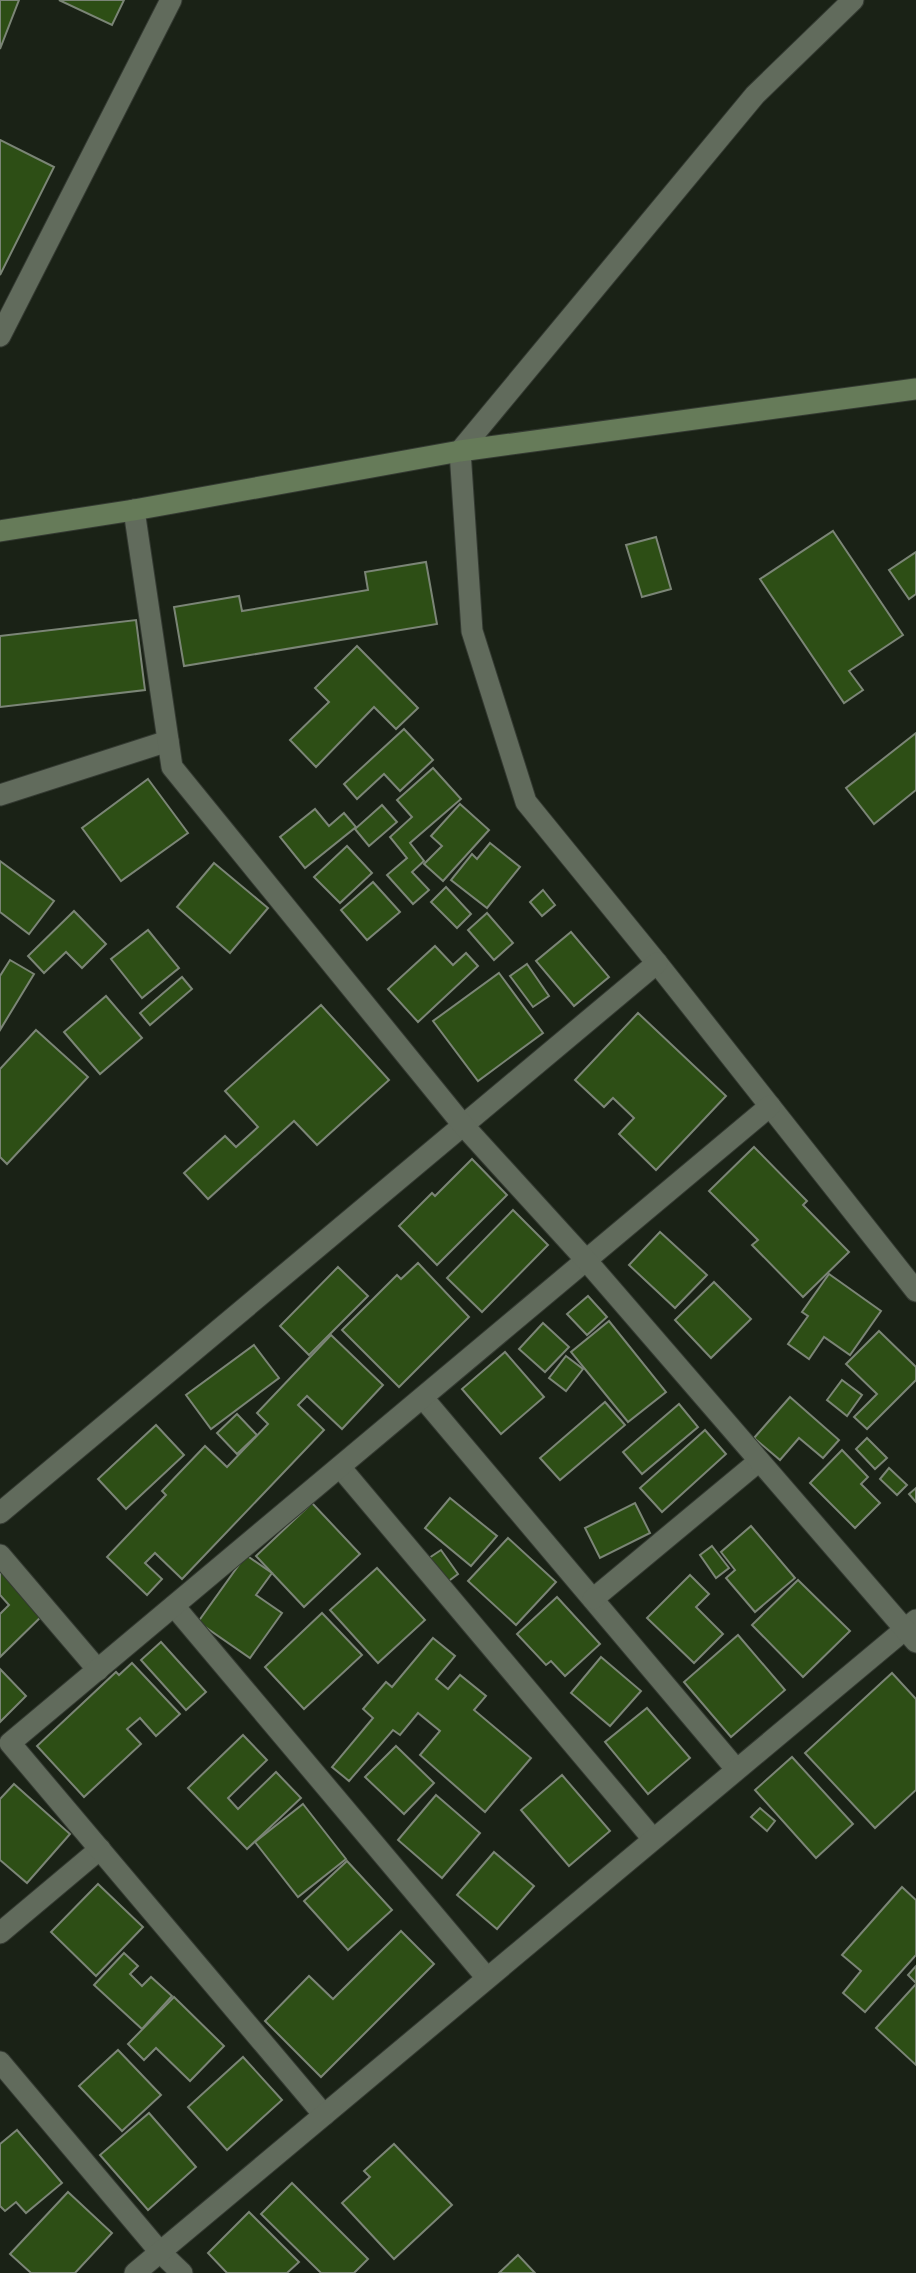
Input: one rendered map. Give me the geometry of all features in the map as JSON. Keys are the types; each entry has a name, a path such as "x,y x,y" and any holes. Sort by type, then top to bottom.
{"main road":[{"path":"0,531 134,510 460,450 916,389"}],"street":[{"path":"0,336 171,0"},
{"path":"853,0 755,95 460,450 472,631 526,802 657,962 916,1291"},
{"path":"134,510 172,767 463,1125 586,1260 759,1461 912,1630 736,1769 135,2273"},
{"path":"0,796 168,741"},
{"path":"0,1513 657,962"},
{"path":"324,2115 10,1743 770,1106"},
{"path":"422,1398 736,1769"},
{"path":"593,1599 759,1461"},
{"path":"340,1467 653,1839"},
{"path":"0,1555 98,1671"},
{"path":"174,1606 487,1978"},
{"path":"0,1933 100,1849"},
{"path":"0,2062 160,2252 182,2273"}],"building":[{"path":"0,0 19,0 0,49"},
{"path":"59,0 124,0 112,25"},
{"path":"0,140 54,167 0,275"},
{"path":"833,531 903,635 849,671 863,690 844,703 760,579"},
{"path":"656,537 671,589 642,597 626,545"},
{"path":"916,552 916,594 909,599 889,570"},
{"path":"426,562 437,624 184,666 174,607 239,596 242,611 368,590 365,572"},
{"path":"136,620 145,690 0,707 0,636"},
{"path":"357,646 418,708 396,729 374,707 316,767 290,740 329,702 315,688"},
{"path":"404,729 433,760 400,791 384,774 357,799 344,784"},
{"path":"916,733 916,790 874,824 846,788"},
{"path":"433,768 461,799 410,843 424,861 412,872 429,890 413,904 387,875 407,858 390,837 412,817 397,800"},
{"path":"148,779 188,833 121,881 82,828"},
{"path":"460,804 489,830 443,881 424,864 442,846 431,836"},
{"path":"382,805 397,822 369,846 355,829"},
{"path":"315,809 329,826 344,813 356,827 305,868 280,837"},
{"path":"490,843 520,867 487,908 451,880 472,854 477,859"},
{"path":"347,846 372,873 340,903 314,877"},
{"path":"0,861 54,901 29,934 0,912"},
{"path":"214,863 268,908 230,953 177,907"},
{"path":"373,882 400,912 367,940 341,910"},
{"path":"446,887 471,914 457,928 431,902"},
{"path":"543,890 555,905 542,916 530,902"},
{"path":"74,911 106,944 82,968 66,952 44,973 28,956"},
{"path":"487,913 513,943 494,960 468,930"},
{"path":"148,930 179,968 142,998 111,959"},
{"path":"571,932 609,977 574,1006 536,961"},
{"path":"435,946 453,965 466,953 478,966 418,1022 388,989"},
{"path":"10,960 34,974 0,1030 0,976"},
{"path":"527,964 549,996 533,1007 510,976"},
{"path":"499,973 543,1033 478,1081 433,1021"},
{"path":"182,977 192,989 150,1025 140,1013"},
{"path":"106,996 142,1038 100,1074 64,1032"},
{"path":"321,1005 389,1080 317,1145 294,1121 208,1199 184,1173 225,1136 236,1147 258,1127 225,1091"},
{"path":"638,1013 726,1096 656,1170 619,1134 634,1118 613,1098 604,1107 575,1080"},
{"path":"36,1030 88,1077 7,1164 0,1157 0,1069"},
{"path":"754,1147 807,1201 803,1205 849,1252 803,1297 752,1245 758,1240 709,1191"},
{"path":"472,1159 507,1195 437,1265 399,1226 432,1193 435,1196"},
{"path":"513,1210 548,1245 482,1312 447,1278"},
{"path":"660,1232 707,1275 675,1308 629,1265"},
{"path":"418,1263 469,1317 399,1387 342,1330 397,1275 401,1279"},
{"path":"338,1267 368,1296 309,1355 280,1326"},
{"path":"829,1274 881,1311 850,1355 824,1337 809,1359 788,1344 808,1316 802,1312"},
{"path":"714,1282 751,1319 711,1358 675,1320"},
{"path":"588,1296 607,1317 587,1335 567,1314"},
{"path":"609,1321 666,1392 628,1422 571,1352"},
{"path":"543,1323 569,1347 545,1372 519,1349"},
{"path":"879,1331 916,1367 916,1380 867,1429 854,1417 877,1394 846,1364"},
{"path":"331,1335 383,1385 342,1429 307,1396 298,1405 324,1430 182,1579 155,1553 145,1563 162,1579 147,1595 107,1557 166,1495 162,1491 205,1446 227,1467 268,1424 257,1413"},
{"path":"254,1345 279,1378 211,1429 186,1395"},
{"path":"505,1352 544,1397 501,1434 462,1389"},
{"path":"566,1356 583,1369 566,1391 549,1378"},
{"path":"842,1380 862,1395 847,1416 827,1400"},
{"path":"790,1397 839,1440 823,1458 799,1438 780,1460 754,1438"},
{"path":"605,1402 625,1425 560,1480 540,1458"},
{"path":"679,1404 698,1427 642,1474 623,1452"},
{"path":"237,1414 257,1435 237,1454 217,1433"},
{"path":"156,1425 184,1455 126,1509 98,1479"},
{"path":"705,1430 726,1454 662,1512 640,1488"},
{"path":"867,1438 887,1458 875,1469 856,1449"},
{"path":"842,1450 868,1477 861,1484 880,1503 855,1528 810,1483"},
{"path":"889,1468 907,1485 897,1495 880,1479"},
{"path":"916,1488 916,1502 909,1494"},
{"path":"450,1498 497,1536 471,1566 425,1528"},
{"path":"312,1503 360,1554 304,1607 256,1556"},
{"path":"635,1503 650,1533 600,1558 585,1528"},
{"path":"751,1526 795,1578 755,1612 726,1578 735,1570 721,1552"},
{"path":"508,1538 556,1582 516,1625 468,1581"},
{"path":"712,1546 729,1568 716,1578 700,1555"},
{"path":"441,1550 458,1574 446,1583 429,1558"},
{"path":"246,1555 272,1573 256,1595 282,1613 250,1658 198,1622"},
{"path":"0,1563 50,1608 0,1657 0,1614 9,1605 0,1595"},
{"path":"377,1568 425,1620 378,1663 330,1610"},
{"path":"690,1575 709,1594 696,1607 723,1634 694,1663 647,1618"},
{"path":"798,1580 850,1631 803,1677 752,1625"},
{"path":"557,1597 600,1644 565,1676 551,1661 546,1665 517,1634"},
{"path":"322,1613 362,1655 304,1709 265,1667"},
{"path":"738,1635 785,1690 731,1737 684,1682"},
{"path":"433,1638 455,1656 436,1679 448,1689 460,1675 486,1696 474,1710 531,1758 485,1812 420,1755 440,1731 418,1713 400,1735 393,1730 349,1781 332,1767 373,1718 363,1709 386,1682 392,1687"},
{"path":"161,1642 206,1692 186,1710 141,1660"},
{"path":"601,1657 641,1691 610,1726 571,1693"},
{"path":"132,1663 180,1714 156,1736 140,1718 127,1729 141,1744 84,1797 37,1746 116,1672 119,1675"},
{"path":"0,1669 26,1696 0,1722"},
{"path":"892,1673 916,1699 916,1790 875,1828 805,1753"},
{"path":"647,1708 690,1758 648,1794 605,1742"},
{"path":"243,1735 267,1760 228,1798 238,1809 276,1772 301,1798 247,1849 188,1788"},
{"path":"396,1746 434,1783 404,1814 365,1777"},
{"path":"792,1757 853,1824 816,1858 755,1790"},
{"path":"562,1775 610,1831 569,1866 521,1810"},
{"path":"14,1784 70,1834 27,1883 0,1860 0,1799"},
{"path":"436,1795 480,1833 442,1878 398,1840"},
{"path":"303,1804 346,1859 298,1897 255,1842"},
{"path":"760,1808 775,1821 767,1831 751,1817"},
{"path":"494,1852 534,1886 497,1929 457,1895"},
{"path":"347,1861 392,1910 348,1950 304,1901"},
{"path":"98,1884 143,1927 96,1976 51,1932"},
{"path":"902,1887 916,1900 916,1955 865,2012 843,1993 861,1971 842,1955"},
{"path":"401,1931 434,1964 321,2077 265,2021 309,1976 333,1999"},
{"path":"124,1953 138,1966 130,1974 142,1986 151,1977 172,1996 142,2029 94,1985"},
{"path":"916,1966 916,1983 908,1975"},
{"path":"916,1984 916,2065 876,2028"},
{"path":"174,1997 224,2046 190,2081 156,2048 144,2060 128,2044"},
{"path":"118,2050 161,2095 122,2131 79,2086"},
{"path":"243,2057 282,2100 227,2150 188,2107"},
{"path":"149,2113 196,2167 148,2210 100,2155"},
{"path":"17,2130 62,2183 26,2213 16,2202 5,2211 0,2206 0,2144"},
{"path":"394,2144 452,2205 394,2259 342,2203 370,2177 364,2171"},
{"path":"292,2183 368,2259 354,2273 321,2273 261,2214"},
{"path":"68,2192 112,2233 75,2273 31,2273 10,2254"},
{"path":"249,2212 299,2262 287,2273 227,2273 208,2253"},
{"path":"518,2255 535,2273 499,2273"}]}
